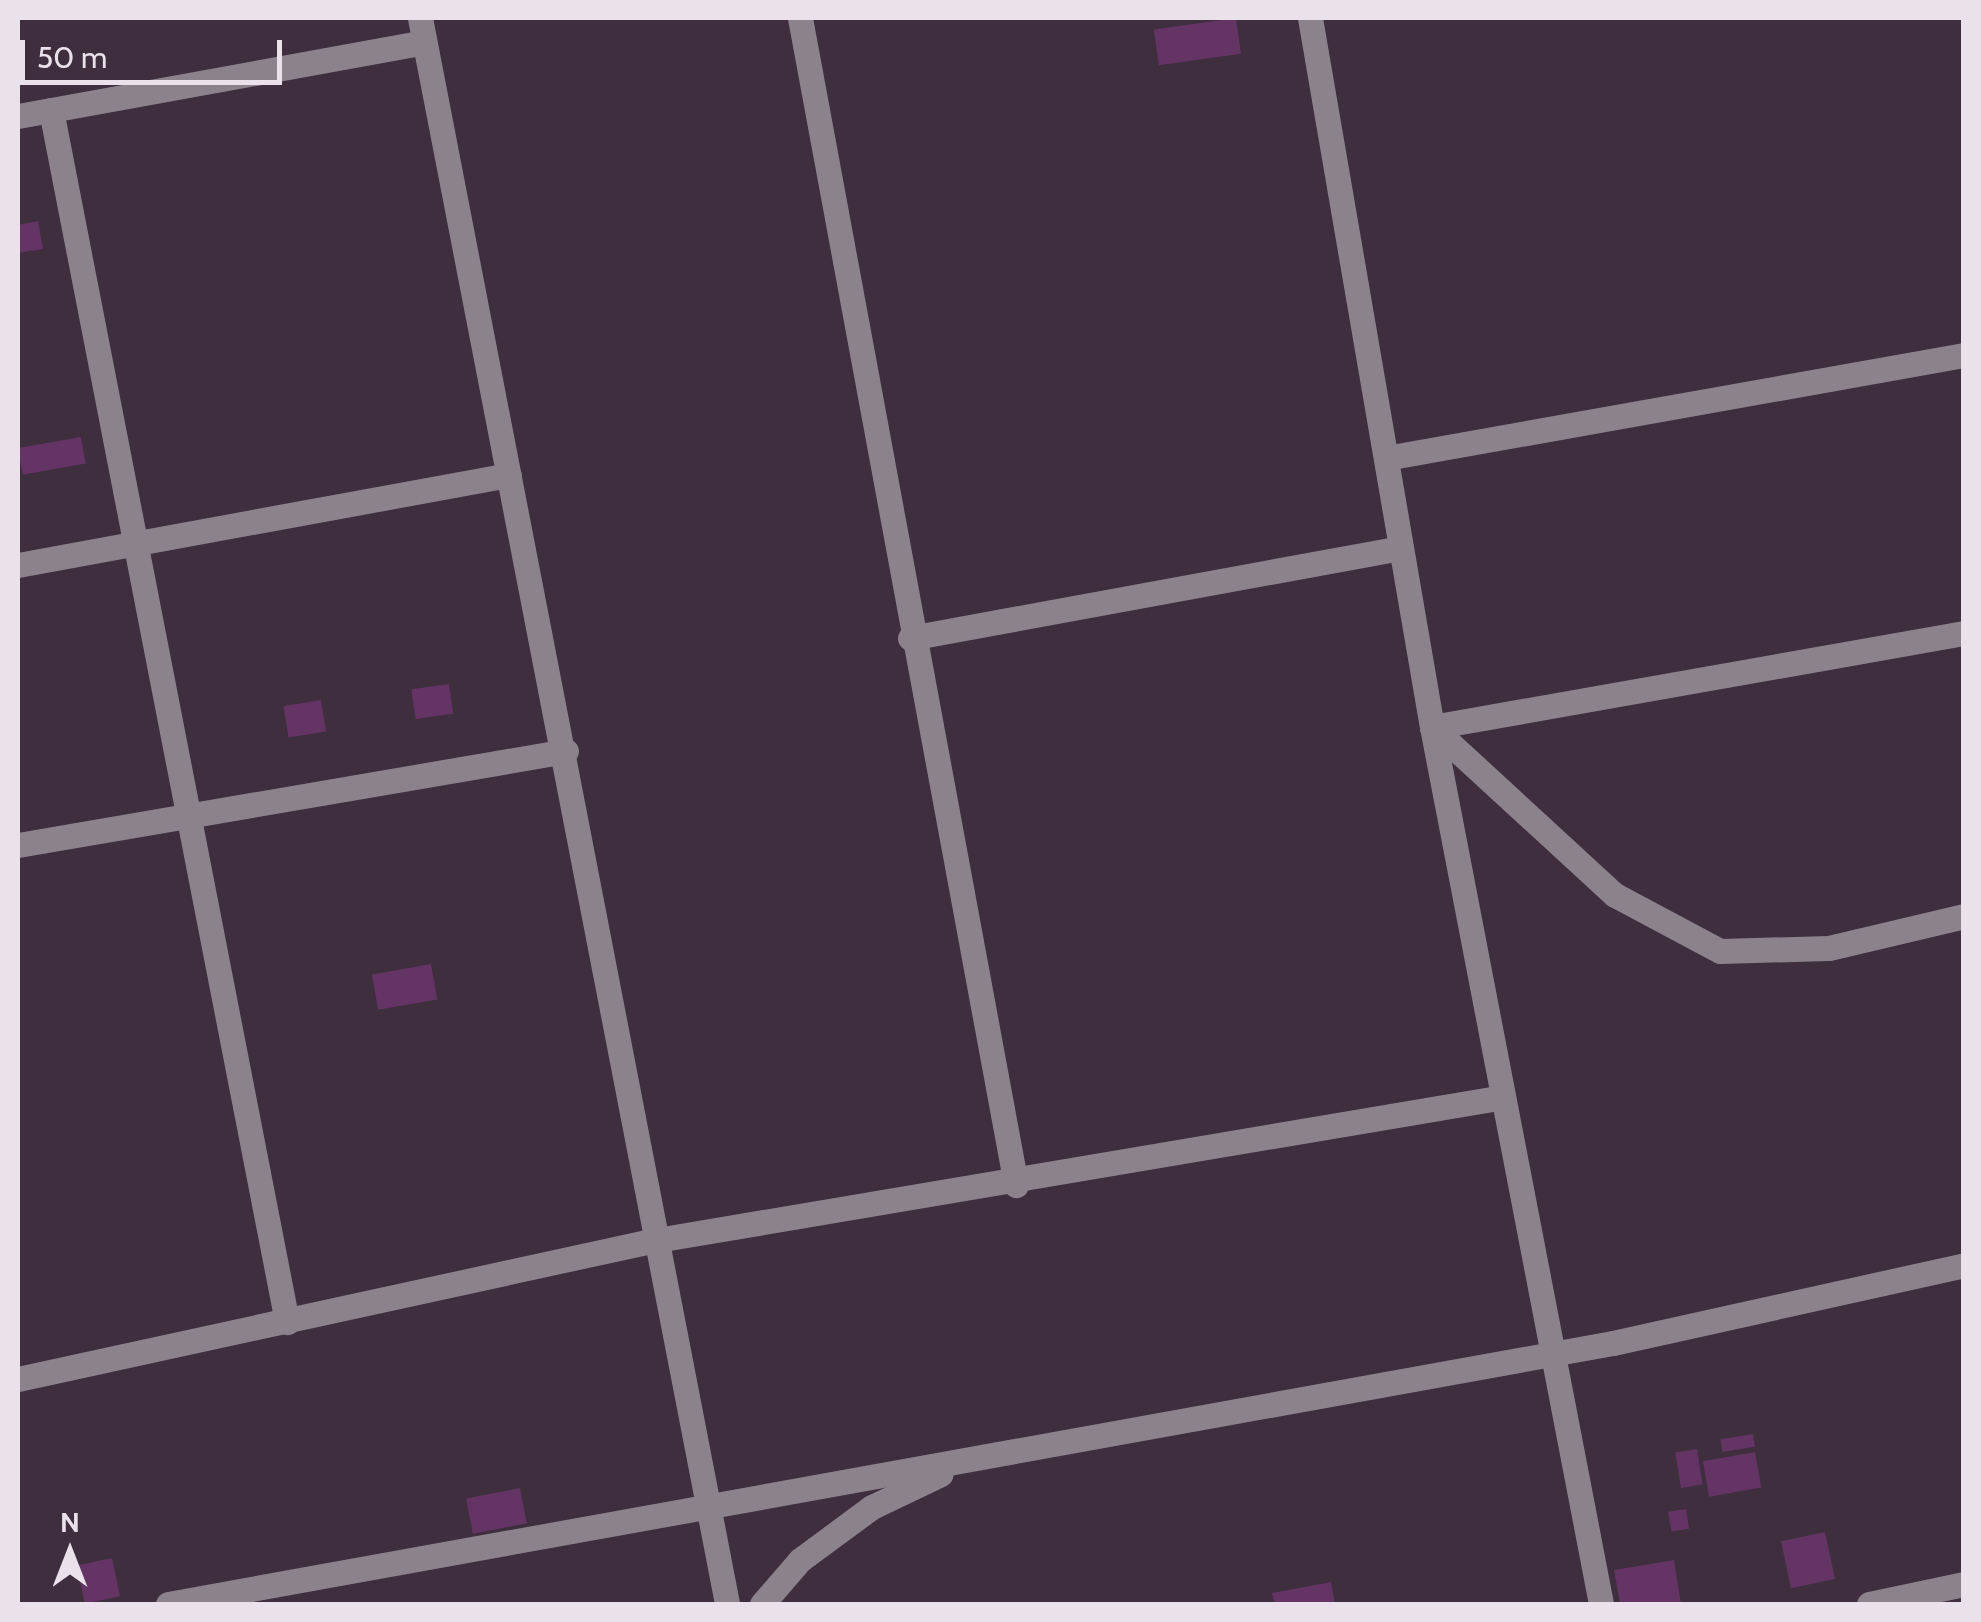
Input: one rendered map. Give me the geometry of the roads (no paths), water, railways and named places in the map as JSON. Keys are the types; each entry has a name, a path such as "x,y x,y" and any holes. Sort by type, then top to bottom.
{"street":[{"path":"800,18 910,638 1016,1185"},
{"path":"1310,18 1432,728 1601,1604"},
{"path":"18,116 422,30 566,750 651,1241 702,1508 727,1604"},
{"path":"51,110 287,1322"},
{"path":"1386,458 1964,355"},
{"path":"18,565 509,475"},
{"path":"910,638 1401,548"},
{"path":"1432,728 1964,633"},
{"path":"1432,728 1615,895 1720,951 1829,948 1964,916"},
{"path":"18,845 566,750"},
{"path":"18,1379 651,1241 1016,1185 1503,1098"},
{"path":"168,1604 1552,1355 1964,1265"},
{"path":"762,1604 800,1560 872,1507 972,1459"},
{"path":"1870,1604 1964,1584"}]}
